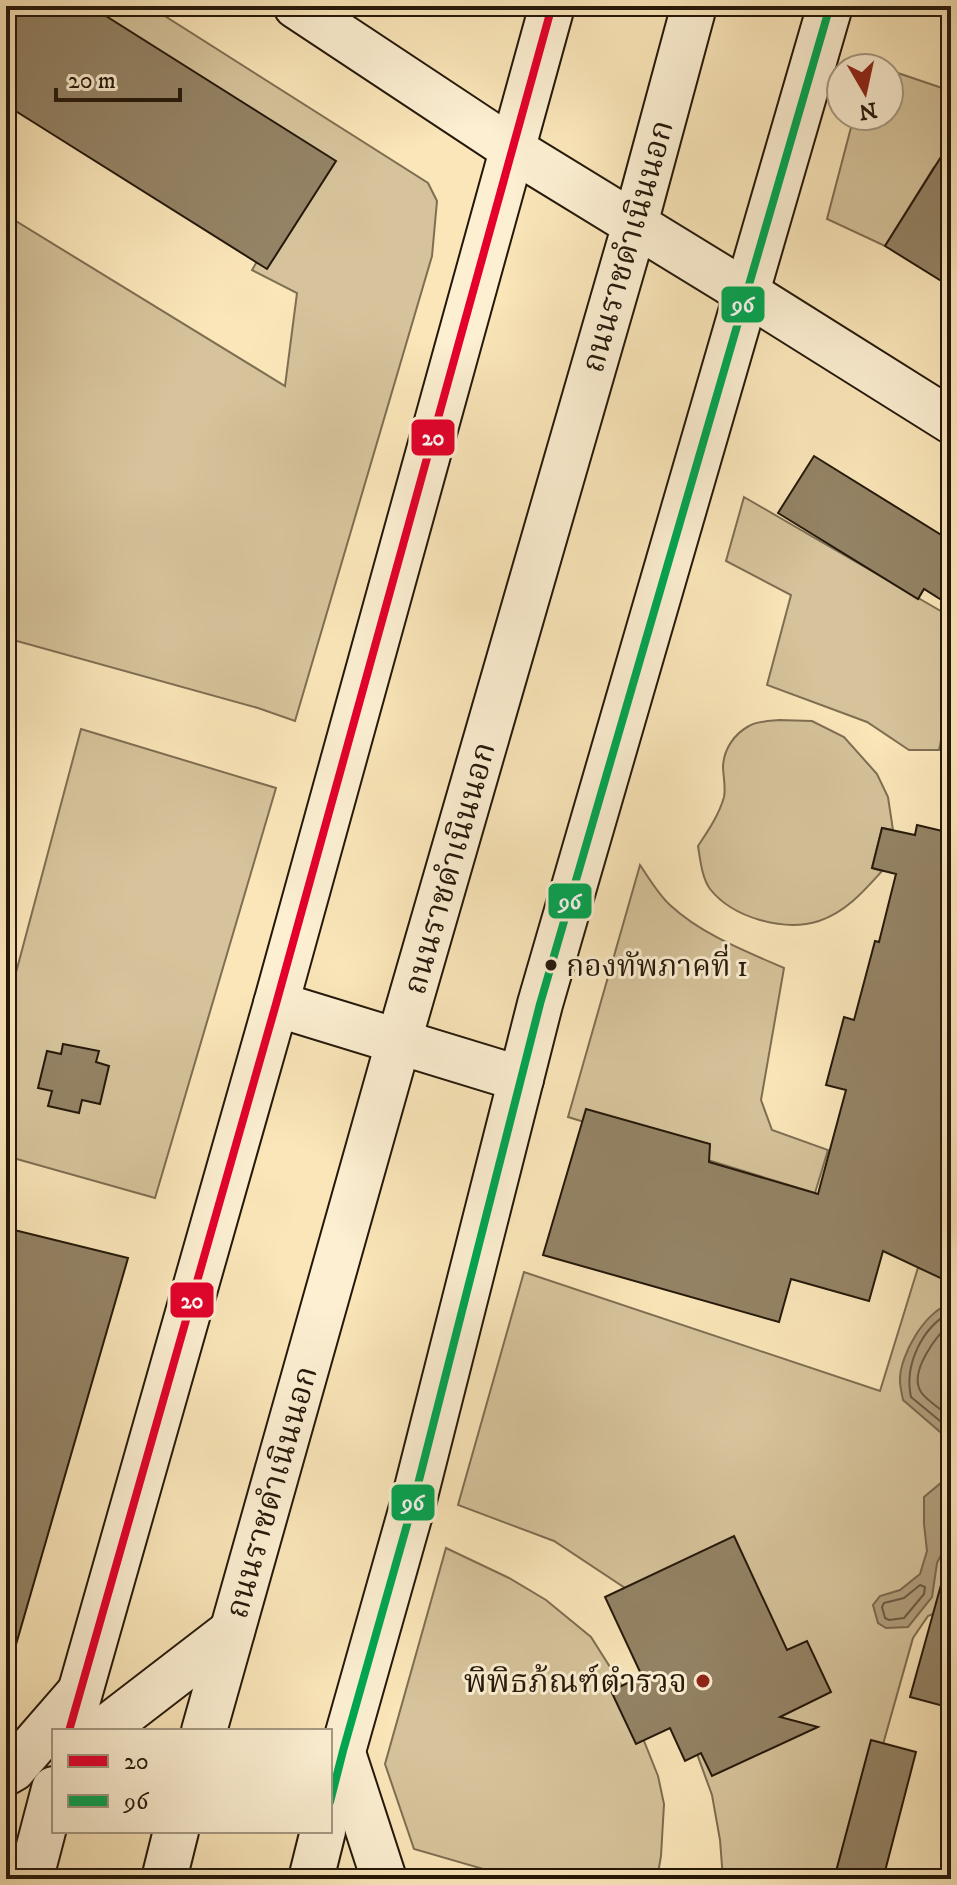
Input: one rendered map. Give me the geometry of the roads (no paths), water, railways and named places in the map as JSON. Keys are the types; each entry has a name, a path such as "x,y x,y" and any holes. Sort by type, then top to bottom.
{"main road":[{"path":"296,6 512,149 951,421"},
{"path":"56,1729 74,1712 276,1004 552,6"},
{"name":"ถนนราชดำเนินนอก","path":"205,1729 399,1040 635,224 694,6"},
{"path":"332,1794 414,1500 544,988 830,6"},
{"path":"276,1004 521,1079"},
{"path":"105,1729 232,1631"},
{"path":"6,1773 52,1733"},
{"path":"343,1751 384,1879"},
{"path":"6,1798 26,1789 52,1770"},
{"path":"32,1873 52,1797"},
{"path":"164,1879 176,1833"},
{"path":"311,1879 322,1833"}],"water":[{"path":"951,1304 951,1438 903,1400 900,1381 904,1359 916,1335 932,1315"},
{"path":"951,1480 951,1538 937,1563 932,1597 908,1627 886,1628 878,1623 873,1605 880,1596 900,1590 920,1574 927,1551 924,1497 942,1482"}],"place":[{"name":"กองทัพภาคที่ 1","path":"551,965"},
{"name":"พิพิธภ้ณฑ์ตำรวจ","path":"703,1681"}]}
